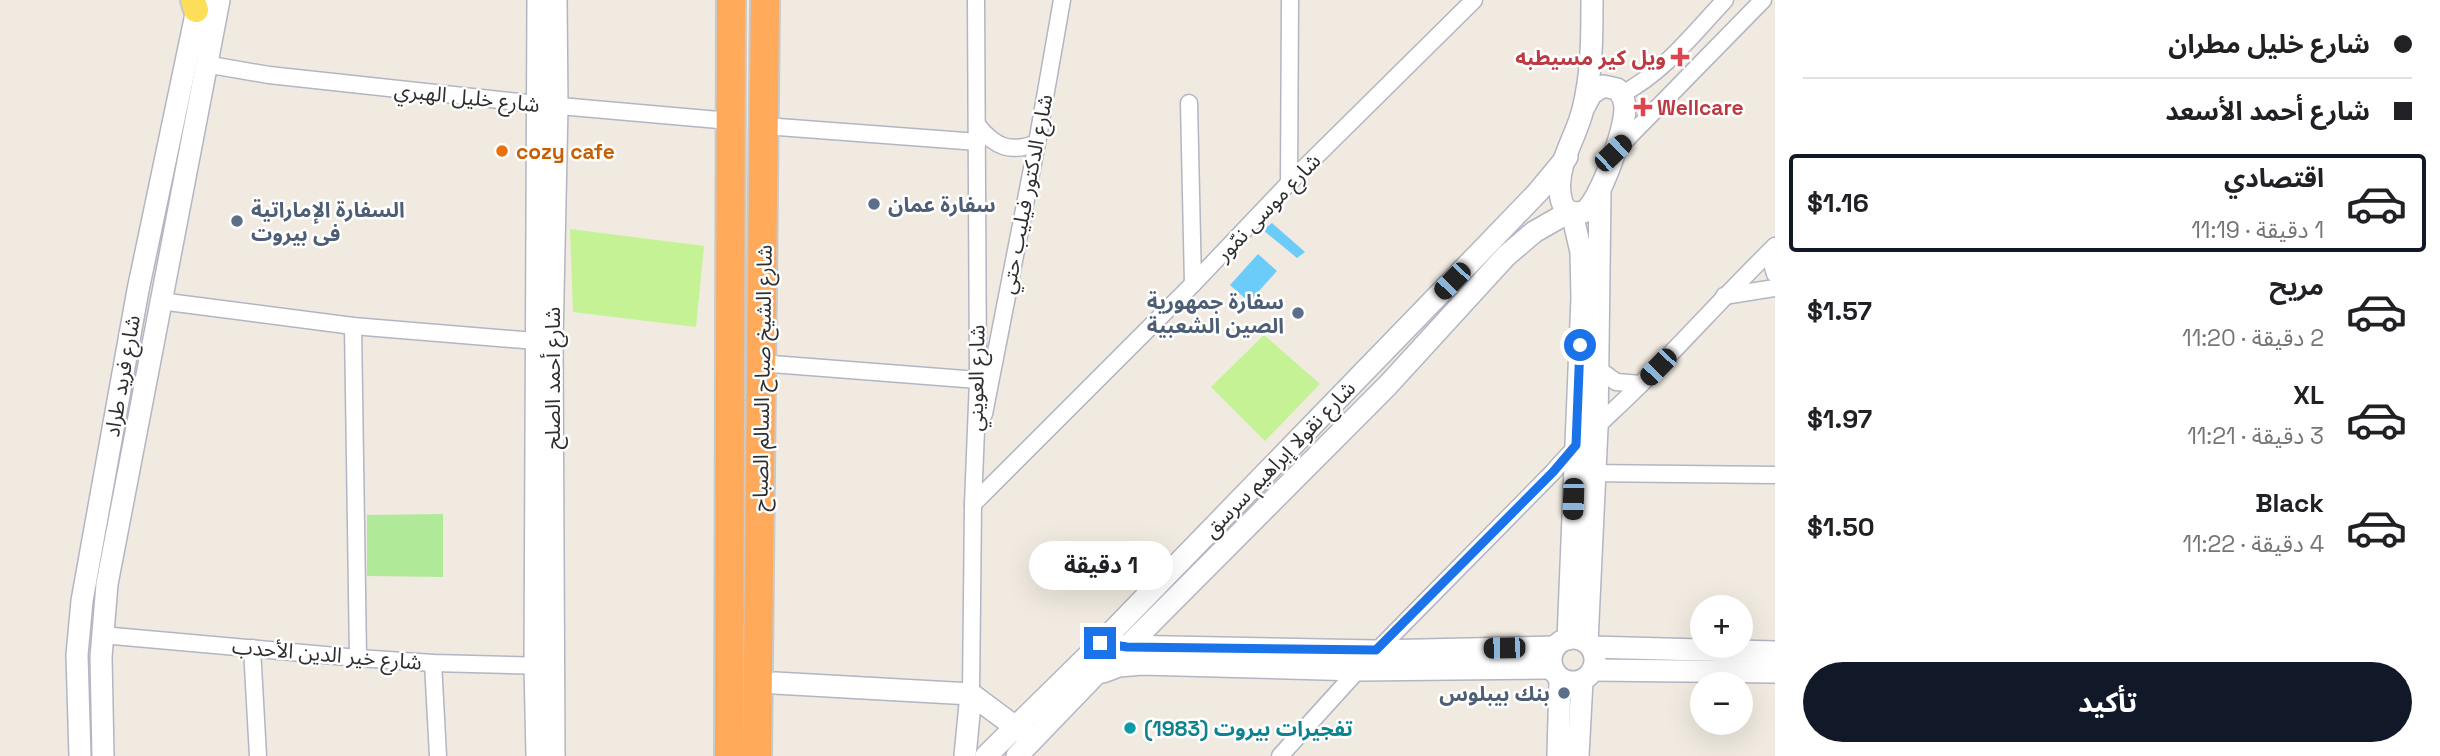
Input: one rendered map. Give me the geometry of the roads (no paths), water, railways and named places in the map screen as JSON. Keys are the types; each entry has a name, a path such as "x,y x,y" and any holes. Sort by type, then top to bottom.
{"highway":[{"name":"شارع الشيخ صباح السالم الصباح","path":"729,756 731,0"},
{"name":"شارع الشيخ صباح السالم الصباح","path":"757,756 765,0"},
{"path":"714,756 717,411 720,335 731,229"},
{"path":"764,230 775,475 775,756"}],"street":[{"name":"شارع أحمد الصلح","path":"538,0 547,105"},
{"name":"شارع أحمد الصلح","path":"537,756 544,666 547,105 556,0"},
{"name":"شارع العويني","path":"965,756 971,694 973,503 978,380 976,0"},
{"name":"شارع الدكتور فيليب حتي","path":"974,469 1062,0"},
{"path":"1289,183 1290,0"},
{"name":"شارع موسى نمّور","path":"973,503 1474,0"},
{"path":"1583,109 1592,40 1592,0"},
{"path":"1619,91 1652,76 1725,0"},
{"path":"1613,153 1763,0"},
{"name":"شارع فريد طراد","path":"103,756 100,687 107,584 205,64 202,2"},
{"name":"شارع فريد طراد","path":"80,756 77,655 82,601 138,290 202,2"},
{"path":"1280,756 1376,650 1574,473 1597,428 1600,192 1624,119 1625,106 1592,40"},
{"name":"شارع خليل الهبري","path":"205,64 269,75 547,105 730,121"},
{"path":"1652,76 1671,93"},
{"path":"1578,756 1573,659 1574,473 1582,266 1580,241 1559,192 1562,172 1583,109 1591,94 1599,87 1609,86 1619,91"},
{"path":"1189,103 1193,284"},
{"path":"765,126 978,134 1019,150 1037,142"},
{"name":"شارع نقولا إبراهيم سرسق","path":"986,756 1100,643 1532,198 1567,157"},
{"name":"شارع نقولا إبراهيم سرسق","path":"1017,756 1095,675 1127,647 1388,385 1506,256 1534,232 1570,213 1588,210 1600,192"},
{"path":"1576,445 1597,428 1775,246"},
{"path":"1775,246 1771,260 1775,274"},
{"path":"1724,296 1775,288"},
{"path":"160,302 353,326 544,342"},
{"path":"353,326 358,658"},
{"path":"772,365 978,380"},
{"path":"1597,368 1616,383 1641,384"},
{"path":"1574,473 1775,475"},
{"name":"شارع خير الدين الأحدب","path":"102,635 358,658 544,666"},
{"path":"1100,643 1127,647 1376,650 1775,672"},
{"path":"252,648 258,756"},
{"path":"1095,675 1111,668 1133,664 1358,670 1775,652"},
{"path":"1558,756 1573,659"},
{"path":"433,663 438,756"},
{"name":"شارع أحمد الصلح","path":"544,666 554,756"},
{"path":"775,683 971,694 1032,740"}],"water":[{"path":"1272,223 1305,252 1297,258 1263,230"},
{"path":"1258,254 1277,271 1249,302 1230,285"}],"place":[{"name":"ويل كير مسيطبه","path":"1680,57"},
{"name":"Wellcare","path":"1643,107"},
{"name":"cozy cafe","path":"502,151"},
{"name":"سفارة عمان","path":"874,204"},
{"name":"السفارة الإماراتية فى بيروت","path":"237,221"},
{"name":"سفارة جمهورية الصين الشعبية","path":"1298,313"},
{"name":"بنك بيبلوس","path":"1564,693"},
{"name":"تفجيرات بيروت (1983)","path":"1130,728"}]}
